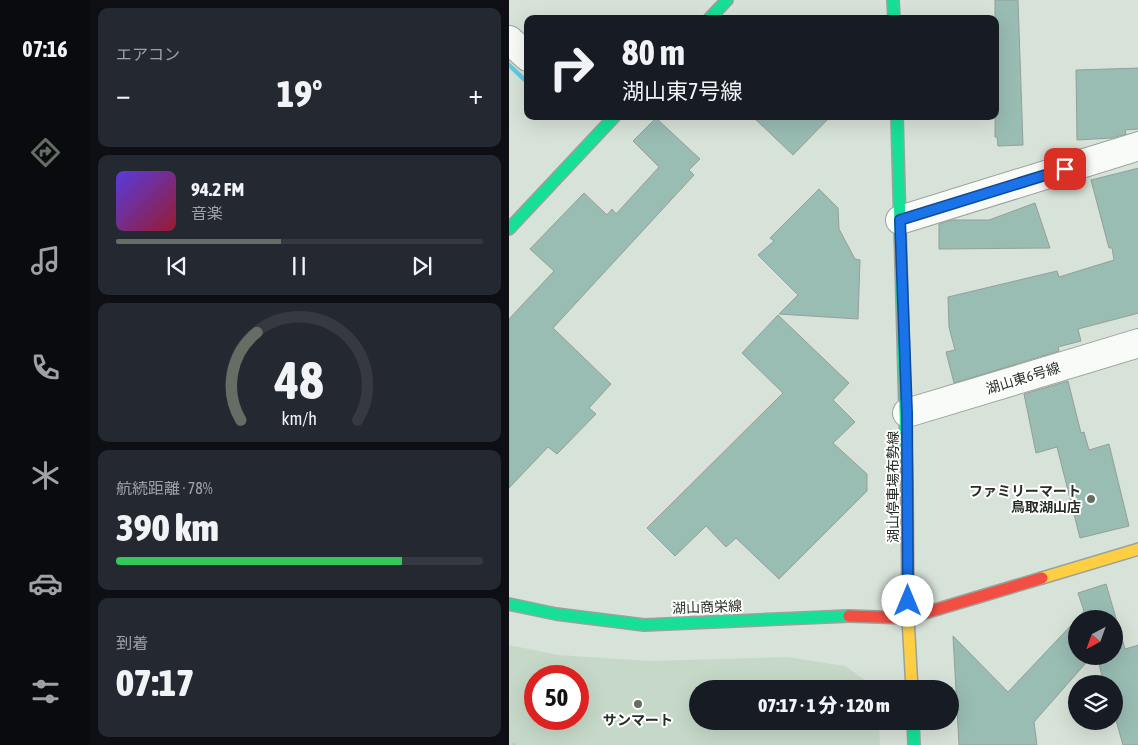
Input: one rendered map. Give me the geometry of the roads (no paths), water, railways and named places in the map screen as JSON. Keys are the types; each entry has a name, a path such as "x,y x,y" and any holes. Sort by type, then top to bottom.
{"main road":[{"path":"713,15 727,0"},
{"path":"893,0 894,15"},
{"path":"509,229 605,120"},
{"name":"湖山停車場布勢線","path":"897,120 907,413 908,618 911,680"},
{"path":"908,618 1138,548"},
{"name":"湖山商栄線","path":"509,604 555,614 644,625 830,615 908,618"},
{"path":"913,730 914,745"}],"street":[{"path":"509,40 524,53"},
{"path":"900,220 1138,146"},
{"name":"湖山東6号線","path":"907,413 1138,343"}],"water":[{"path":"509,62 524,76 524,82 509,68"}],"place":[{"name":"ファミリーマート 鳥取湖山店","path":"1091,499"},
{"name":"サンマート","path":"638,704"}]}
